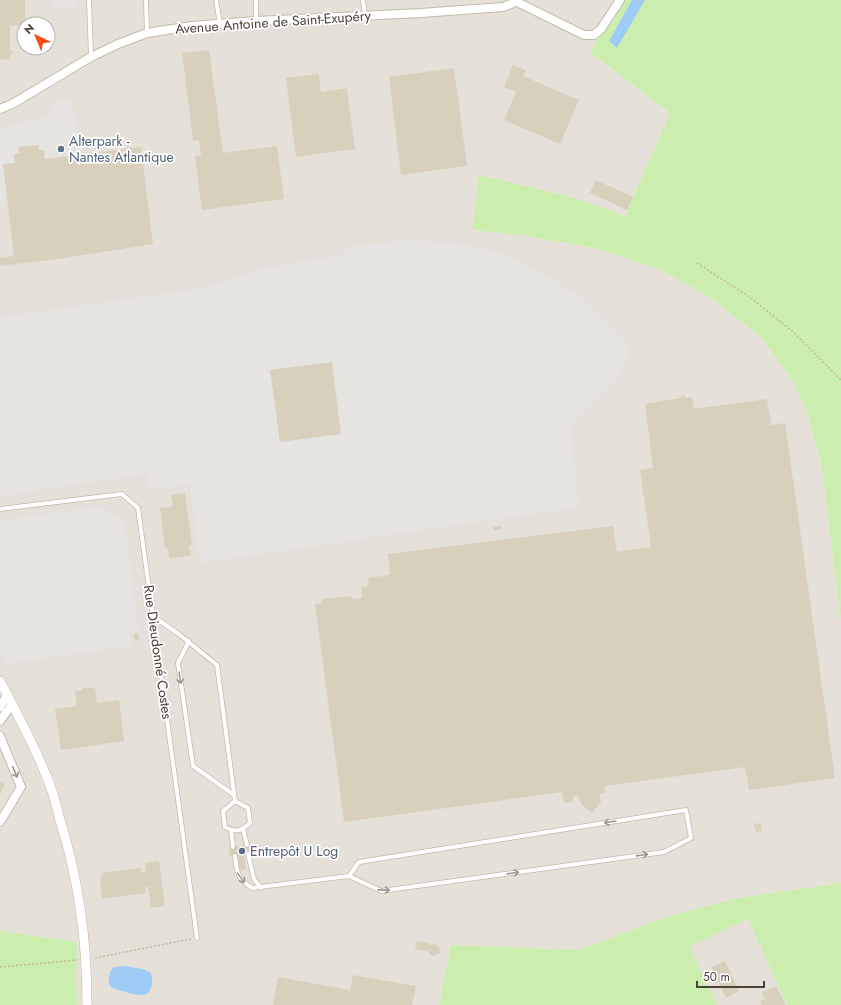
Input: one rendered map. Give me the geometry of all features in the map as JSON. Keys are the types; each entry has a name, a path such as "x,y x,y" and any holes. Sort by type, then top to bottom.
{"street":[{"path":"516,1 584,36 594,35 601,29 620,0"},
{"name":"Avenue Antoine de Saint-Exupéry","path":"0,109 14,103 90,57 118,44 147,34 192,26 256,21 365,16 490,6 503,7 516,1"},
{"path":"0,682 31,742 50,787 70,853 82,916 86,959 87,1005"},
{"path":"0,707 7,695"},
{"path":"0,721 12,704"},
{"path":"0,736 21,787 0,822"}],"lane":[{"path":"89,0 90,57"},
{"path":"146,0 147,34"},
{"path":"216,0 220,24"},
{"path":"256,0 256,21"},
{"path":"363,0 365,16"},
{"name":"Rue Dieudonné Costes","path":"0,509 122,494 138,508 197,938"},
{"path":"153,616 189,641 217,665 235,801"},
{"path":"189,641 178,663 193,766 234,795"},
{"path":"235,801 248,808 250,823 243,829 237,831 225,827 223,811 235,801"},
{"path":"235,856 236,870 240,878 252,888 349,876 381,891 664,852 691,838 686,810 359,862 349,876"},
{"path":"243,829 247,845"},
{"path":"231,830 233,846"},
{"path":"248,854 254,878 261,888"}],"path":[{"path":"697,263 752,298 792,331 841,380"},
{"path":"0,967 86,959 197,938"}],"shaded area":[{"path":"0,0 622,0 590,52 670,113 625,216 572,197 480,175 474,230 527,236 599,249 659,269 711,298 761,337 794,383 806,410 821,461 841,621 841,883 738,898 673,915 578,950 451,945 439,1005 77,1005 77,942 0,931"},
{"path":"53,0 78,0 78,8 53,9"},
{"name":"Alterpark - Nantes Atlantique","path":"70,98 83,155 45,159 44,150 39,150 39,145 18,147 19,153 14,154 15,163 3,165 7,200 0,201 0,130 22,122 44,117 54,117 51,102"},
{"path":"407,240 439,242 485,248 514,259 560,284 583,299 608,322 629,346 631,355 613,383 581,416 570,424 579,507 200,563 190,484 149,490 146,474 0,496 0,317 204,288 258,269 337,256 349,247","holes":["332,362 341,434 280,442 270,370"]},
{"path":"101,506 124,521 139,630 129,632 133,646 7,664 0,650 0,520"},
{"path":"748,919 787,1005 717,1005 688,947"}],"green space":[{"path":"622,0 841,0 841,621 821,461 806,410 794,383 761,337 711,298 659,269 599,249 527,236 473,230 479,175 572,197 625,216 670,113 590,52"},
{"path":"841,883 841,1005 787,1005 748,919 689,947 717,1005 439,1005 451,945 578,950 673,915 738,898"},
{"path":"0,931 77,942 77,1005 0,1005"}],"water":[{"path":"632,0 645,0 617,48 609,41"},
{"path":"123,966 143,969 151,973 152,986 147,994 137,995 111,987 109,978 111,970 115,967"}],"building":[{"path":"0,0 25,0 25,16 16,16 16,26 10,26 10,51 12,51 12,55 10,55 10,59 0,60"},
{"path":"209,50 223,153 277,146 284,199 202,210 195,156 201,155 199,140 193,141 182,53"},
{"path":"513,65 526,70 523,76 579,100 560,144 504,120 516,92 504,87"},
{"path":"454,68 467,166 401,175 389,77"},
{"path":"319,74 321,92 347,88 355,149 296,157 286,78"},
{"path":"39,145 39,150 44,150 45,159 141,147 153,244 58,259 0,266 0,258 14,256 3,164 15,163 14,154 19,153 18,147"},
{"path":"596,180 633,197 627,210 590,193"},
{"path":"332,362 341,434 280,442 270,370"},
{"path":"685,395 685,398 692,397 694,409 767,399 771,425 785,423 835,778 749,790 745,767 605,786 605,793 600,794 601,802 592,813 580,803 579,796 573,797 573,802 564,803 562,792 344,822 315,604 322,603 322,599 352,596 353,599 362,598 361,587 369,586 368,578 390,575 388,554 613,526 617,552 651,547 640,470 653,468 645,404 681,398 681,396"},
{"path":"185,493 192,545 189,545 191,556 169,558 168,548 165,548 160,508 173,507 171,495"},
{"path":"502,526 502,529 494,530 493,527"},
{"path":"134,634 138,634 139,640 135,640"},
{"path":"82,688 95,688 97,703 119,700 124,741 61,750 55,709 77,706 75,691 83,690"},
{"path":"0,781 5,784 0,794"},
{"path":"761,823 762,831 756,832 754,824"},
{"path":"250,845 252,854 244,855 246,869 239,870 238,855 230,856 229,847"},
{"path":"159,861 165,906 151,908 148,887 145,887 146,893 102,899 100,878 103,877 102,873 140,868 141,872 146,872 145,863"},
{"path":"417,941 428,943 430,945 437,945 440,949 440,953 433,956 429,954 428,949 427,951 415,949"},
{"path":"725,961 739,991 726,998 711,967"},
{"path":"353,975 416,986 412,1005 273,1005 278,977 350,990"},
{"path":"776,986 786,1005 762,1005 760,1001 765,999 762,992"}],"place":[{"name":"Alterpark - Nantes Atlantique","path":"61,149"},
{"name":"Entrepôt U Log","path":"242,851"}]}
